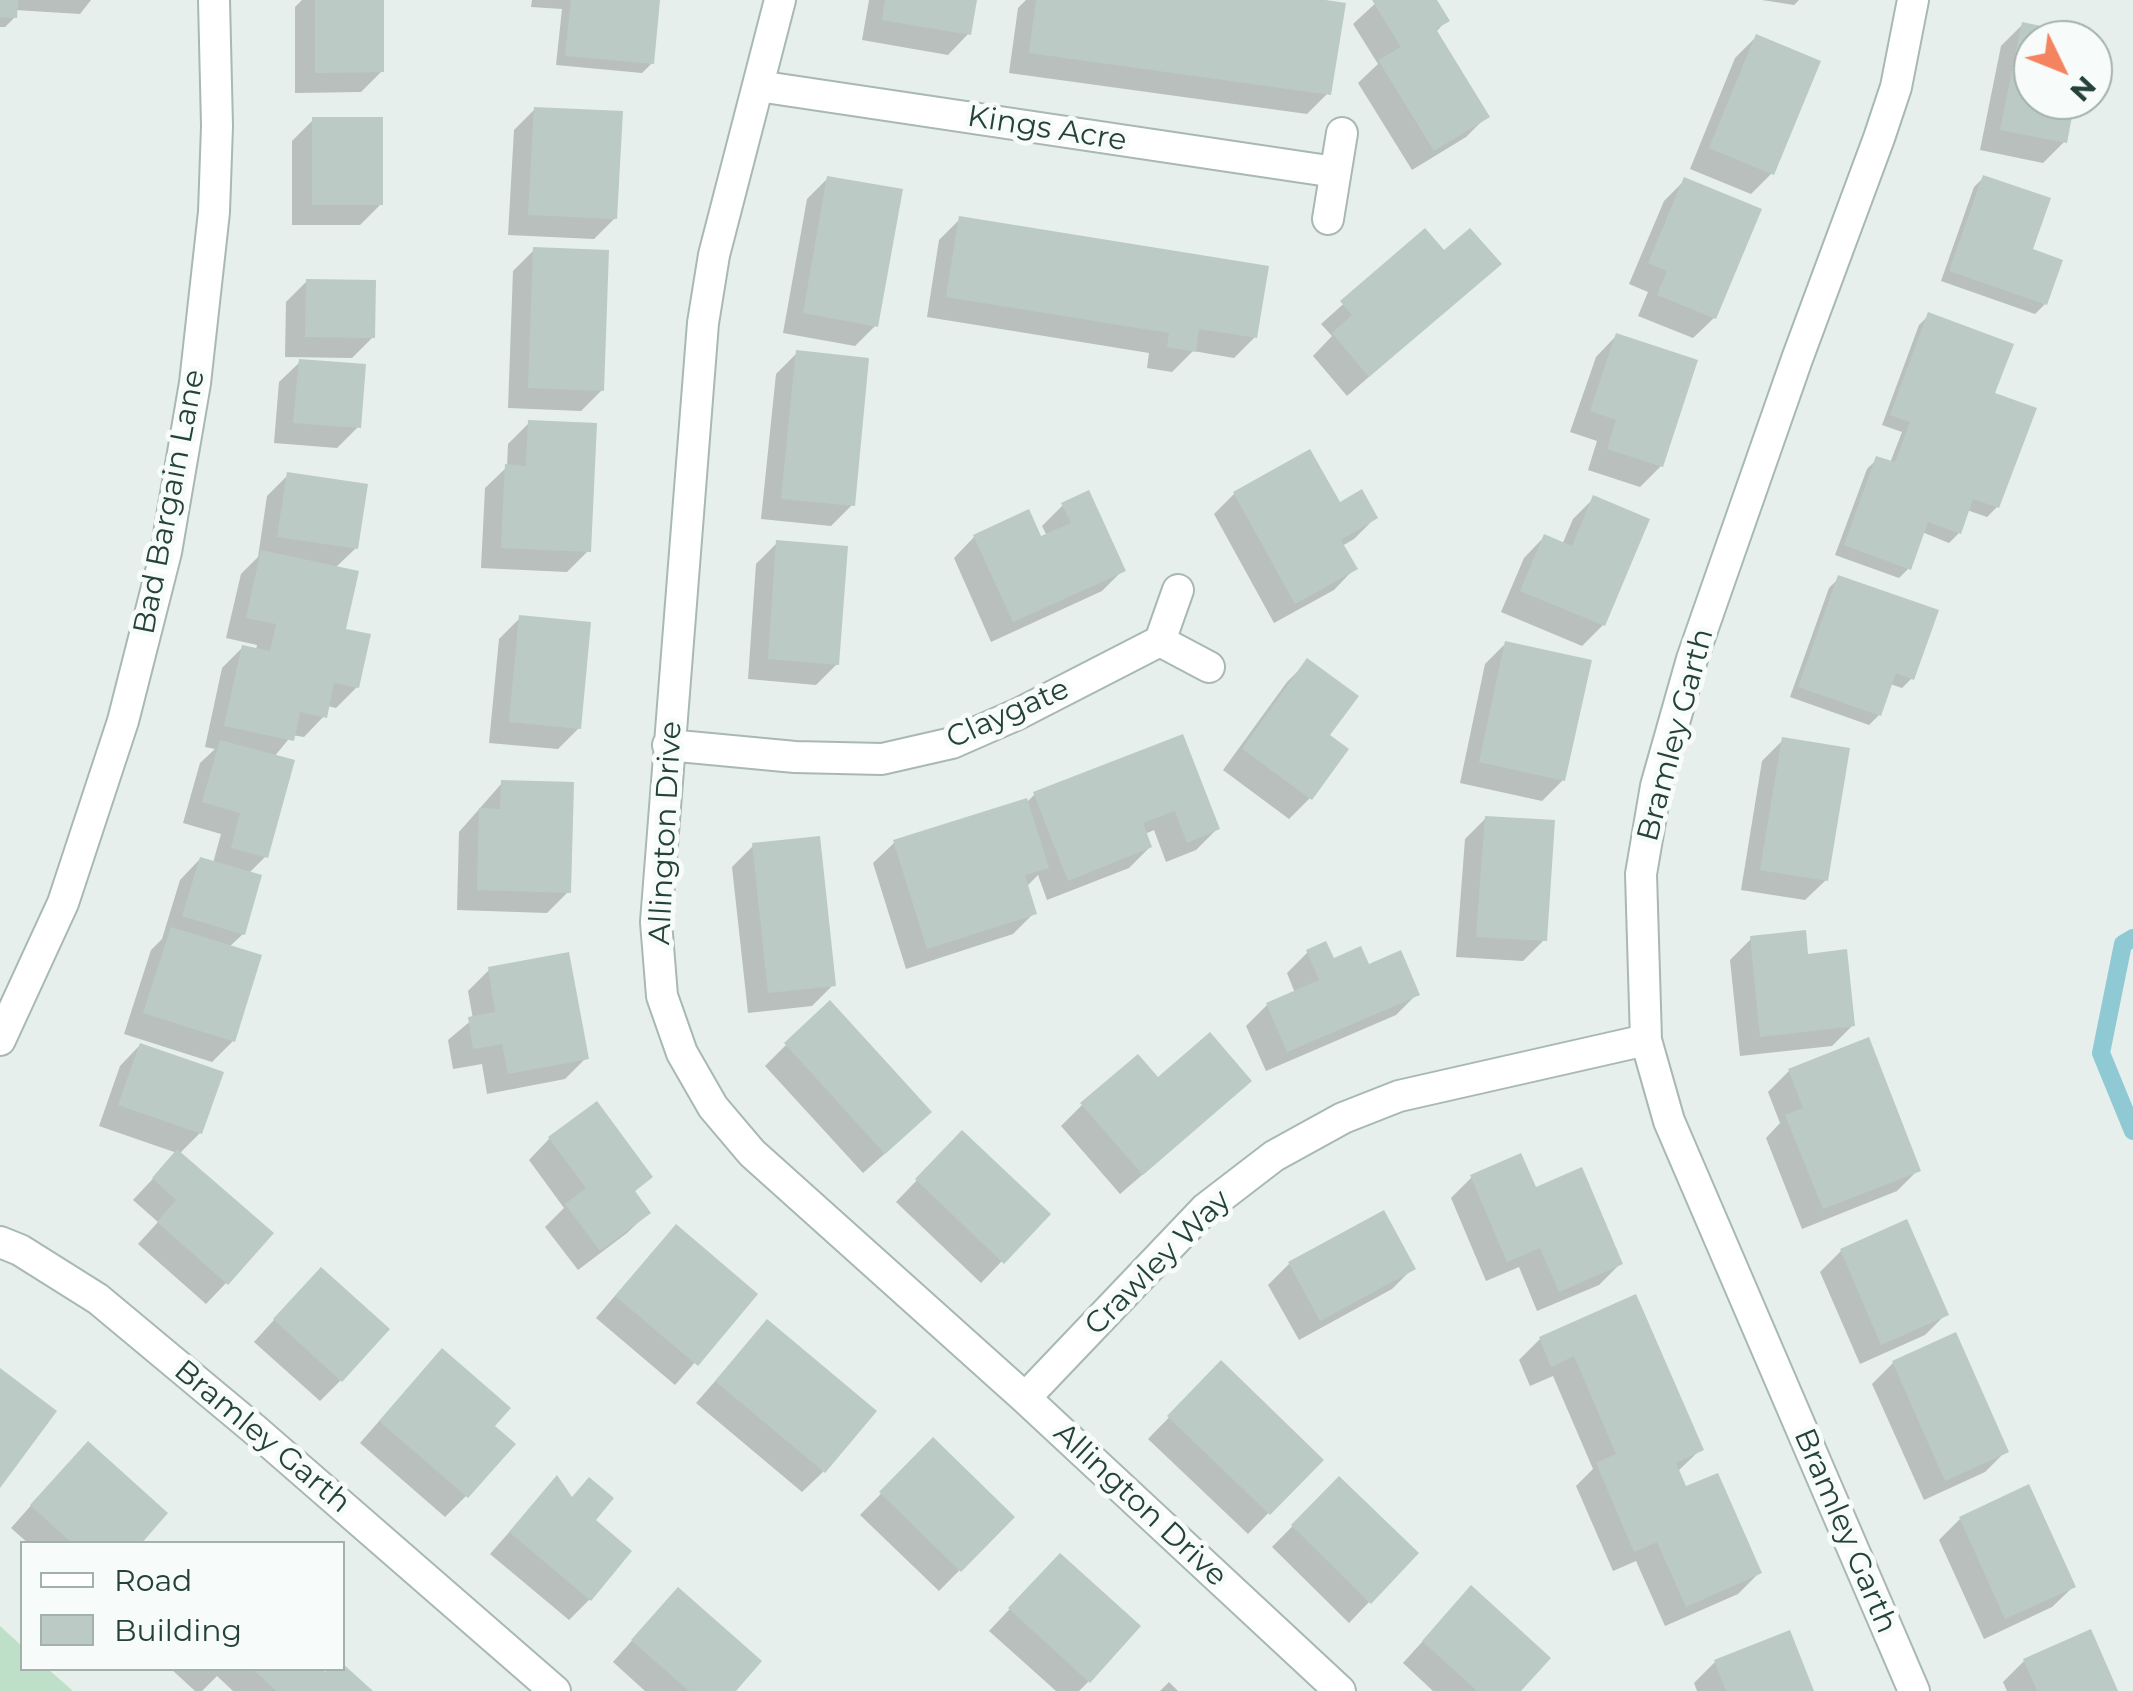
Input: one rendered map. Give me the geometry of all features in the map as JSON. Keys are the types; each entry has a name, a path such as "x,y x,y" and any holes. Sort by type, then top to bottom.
{"street":[{"name":"Bad Bargain Lane","path":"0,1040 63,903 122,721 166,552 194,383 214,212 214,0"},
{"name":"Allington Drive","path":"780,0 714,255 704,323 656,922 662,996 682,1052 713,1108 752,1152 1025,1398 1340,1691"},
{"name":"Bramley Garth","path":"1913,0 1896,86 1880,138 1797,359 1692,659 1656,786 1641,874 1646,1040 1669,1120 1914,1691"},
{"name":"Kings Acre","path":"758,86 1335,172"},
{"path":"1328,219 1342,132"},
{"path":"1178,590 1160,641 1209,668"},
{"name":"Claygate","path":"668,745 795,757 882,759 952,743 1018,714 1160,641"},
{"name":"Crawley Way","path":"1025,1398 1206,1209 1274,1156 1343,1118 1398,1096 1646,1040"},
{"name":"Bramley Garth","path":"0,1242 20,1250 98,1299 254,1428 555,1691"}],"green space":[{"path":"0,1626 20,1644 20,1671 50,1671 73,1691 0,1691"}],"building":[{"path":"0,0 18,0 17,18 0,17"},
{"path":"315,0 384,0 384,72 315,73"},
{"path":"571,0 660,0 654,64 565,56"},
{"path":"885,0 977,0 971,35 882,20"},
{"path":"1036,0 1346,3 1331,95 1029,53"},
{"path":"1372,0 1437,0 1450,21 1436,29 1490,117 1434,151 1378,60 1401,47"},
{"path":"1756,34 1821,61 1774,175 1709,148"},
{"path":"2013,66 2013,120 2071,120 2067,143 2000,130"},
{"path":"534,107 623,111 617,219 528,215"},
{"path":"312,117 383,117 383,205 312,205"},
{"path":"1983,175 2051,198 2033,249 2063,260 2047,305 1949,271"},
{"path":"827,176 903,189 878,327 803,313"},
{"path":"1684,177 1762,209 1716,319 1657,295 1667,271 1648,263"},
{"path":"959,216 1269,266 1257,338 1199,329 1196,352 1167,347 1169,333 946,297"},
{"path":"1425,228 1444,250 1470,228 1502,264 1369,377 1332,333 1352,315 1340,301"},
{"path":"533,247 609,250 604,391 528,388"},
{"path":"306,279 376,280 375,338 305,337"},
{"path":"1928,312 2014,344 1995,393 2037,408 1999,508 1973,499 1961,534 1928,522 1911,570 1844,545 1876,456 1895,462 1910,422 1890,415"},
{"path":"1616,333 1698,360 1663,467 1607,449 1616,420 1590,411"},
{"path":"796,350 869,358 855,506 781,499"},
{"path":"299,359 366,364 361,428 293,423"},
{"path":"528,420 597,423 591,552 501,548 505,464 526,466"},
{"path":"1310,449 1340,502 1362,489 1378,518 1341,540 1358,569 1295,604 1233,492"},
{"path":"287,472 368,484 358,549 277,537"},
{"path":"1089,490 1126,571 1013,622 973,535 1029,509 1041,536 1071,523 1061,503"},
{"path":"1593,495 1650,519 1605,626 1520,591 1544,534 1572,546"},
{"path":"776,540 848,546 839,665 768,659"},
{"path":"261,550 359,571 346,629 371,634 359,688 334,683 327,718 300,712 294,741 224,726 242,645 270,651 276,624 246,618"},
{"path":"1838,575 1939,610 1914,680 1896,673 1881,716 1798,687"},
{"path":"519,615 591,622 581,729 509,722"},
{"path":"1505,641 1592,660 1565,781 1479,762"},
{"path":"1307,658 1359,696 1330,735 1349,749 1312,800 1242,749"},
{"path":"1183,734 1220,829 1187,843 1175,811 1143,823 1152,847 1068,881 1033,792"},
{"path":"1782,737 1850,748 1828,881 1760,870"},
{"path":"220,740 295,760 268,858 231,848 240,813 202,802"},
{"path":"501,780 574,782 571,893 477,890 479,808 500,809"},
{"path":"1027,798 1049,868 1025,875 1037,914 927,949 893,840"},
{"path":"1485,816 1555,820 1547,941 1476,937"},
{"path":"820,836 836,986 768,993 752,843"},
{"path":"200,857 262,875 245,935 182,916"},
{"path":"171,927 262,955 235,1042 143,1013"},
{"path":"1806,930 1808,954 1847,949 1855,1026 1760,1037 1750,936"},
{"path":"1326,941 1334,958 1361,946 1369,964 1401,950 1420,995 1287,1052 1266,1003 1319,980 1306,950"},
{"path":"569,952 589,1059 508,1074 502,1044 473,1049 468,1017 495,1012 488,967"},
{"path":"830,1000 932,1112 885,1154 784,1043"},
{"path":"1210,1032 1252,1081 1143,1175 1080,1103 1138,1054 1158,1077"},
{"path":"1869,1037 1921,1171 1823,1209 1785,1115 1803,1108 1788,1069"},
{"path":"140,1043 224,1072 202,1134 118,1105"},
{"path":"597,1101 653,1177 635,1191 651,1213 600,1251 565,1204 586,1188 548,1137"},
{"path":"962,1130 1051,1214 1004,1264 915,1179"},
{"path":"177,1149 274,1233 228,1285 157,1222 176,1200 152,1178"},
{"path":"1521,1153 1536,1187 1582,1167 1623,1264 1559,1292 1540,1248 1507,1262 1470,1175"},
{"path":"1384,1210 1416,1269 1320,1321 1288,1262"},
{"path":"1907,1219 1949,1315 1881,1345 1840,1249"},
{"path":"676,1224 758,1294 698,1366 615,1296"},
{"path":"321,1267 390,1329 342,1382 273,1319"},
{"path":"1636,1294 1704,1450 1676,1463 1686,1486 1718,1473 1762,1573 1686,1607 1657,1542 1634,1552 1596,1463 1616,1454 1574,1356 1551,1367 1539,1337"},
{"path":"767,1319 877,1411 825,1473 715,1381"},
{"path":"1956,1332 2009,1452 1945,1481 1892,1361"},
{"path":"442,1348 511,1408 495,1426 516,1444 468,1498 379,1421"},
{"path":"1221,1360 1324,1460 1270,1515 1167,1416"},
{"path":"0,1368 57,1411 0,1488"},
{"path":"933,1437 1015,1517 961,1572 879,1492"},
{"path":"88,1441 168,1513 144,1541 70,1541 30,1505"},
{"path":"557,1475 572,1497 589,1477 614,1498 596,1520 632,1551 591,1601 509,1532"},
{"path":"1339,1476 1419,1553 1371,1604 1291,1525"},
{"path":"2029,1484 2076,1587 2005,1619 1959,1517"},
{"path":"1060,1553 1141,1626 1090,1683 1008,1608"},
{"path":"1471,1585 1551,1658 1521,1691 1477,1691 1422,1641"},
{"path":"678,1587 762,1661 736,1691 689,1691 631,1640"},
{"path":"2091,1629 2118,1691 2037,1691 2023,1659"},
{"path":"1790,1630 1814,1691 1726,1691 1714,1660"},
{"path":"345,1666 373,1691 276,1691 255,1671 324,1671 345,1671"}],"waterway":[{"path":"2133,938 2123,944 2101,1053 2133,1131"}]}
